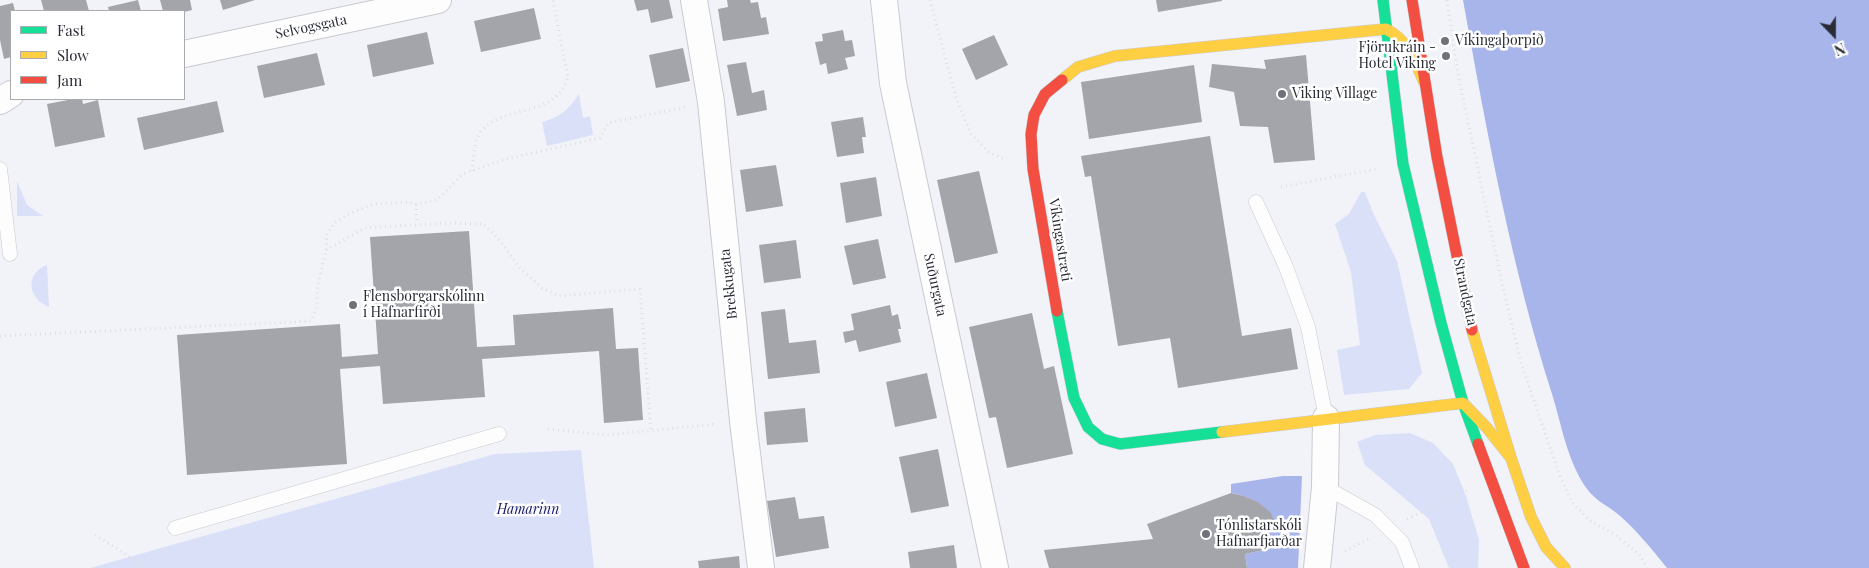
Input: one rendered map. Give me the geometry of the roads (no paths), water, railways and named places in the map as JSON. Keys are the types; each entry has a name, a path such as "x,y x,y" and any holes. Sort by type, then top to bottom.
{"main road":[{"path":"1383,0 1403,164 1441,323 1463,403 1524,568"},
{"name":"Strandgata","path":"1412,0 1437,157 1471,325 1531,517 1546,547 1564,568"},
{"path":"1386,29 1395,32 1404,40 1424,82"},
{"name":"Víkingastræti","path":"1386,29 1115,56 1078,67 1045,94 1034,115 1031,134 1033,169 1049,270 1074,398 1088,427 1102,439 1120,444 1463,403"},
{"path":"1463,403 1487,428 1511,458"}],"street":[{"name":"Selvogsgata","path":"185,54 438,0"},
{"name":"Brekkugata","path":"694,0 711,102 743,421 761,568"},
{"name":"Suðurgata","path":"884,0 893,83 995,568"},
{"path":"1317,568 1326,487 1326,418"}],"lane":[{"path":"0,169 10,254"},
{"path":"1256,202 1286,267 1308,327 1326,418"},
{"path":"174,528 499,434"},
{"path":"1326,487 1375,515 1402,542 1412,568"}],"water":[{"path":"1463,0 1869,0 1869,568 1667,568 1632,527 1594,497 1587,489 1574,467 1566,443 1524,297 1501,198"},
{"path":"1283,476 1302,476 1298,568 1247,568 1245,554 1264,550 1261,529 1277,523 1268,511 1258,503 1231,493 1231,484"}],"place":[{"name":"Víkingaþorpið","path":"1445,41"},
{"name":"Fjörukráin - Hotel Viking","path":"1446,56"},
{"name":"Viking Village","path":"1282,94"},
{"name":"Flensborgarskólinn í Hafnarfirði","path":"353,305"},
{"name":"Tónlistarskóli Hafnarfjarðar","path":"1206,534"}],"park label":[{"name":"Hamarinn","path":"528,510"}]}
